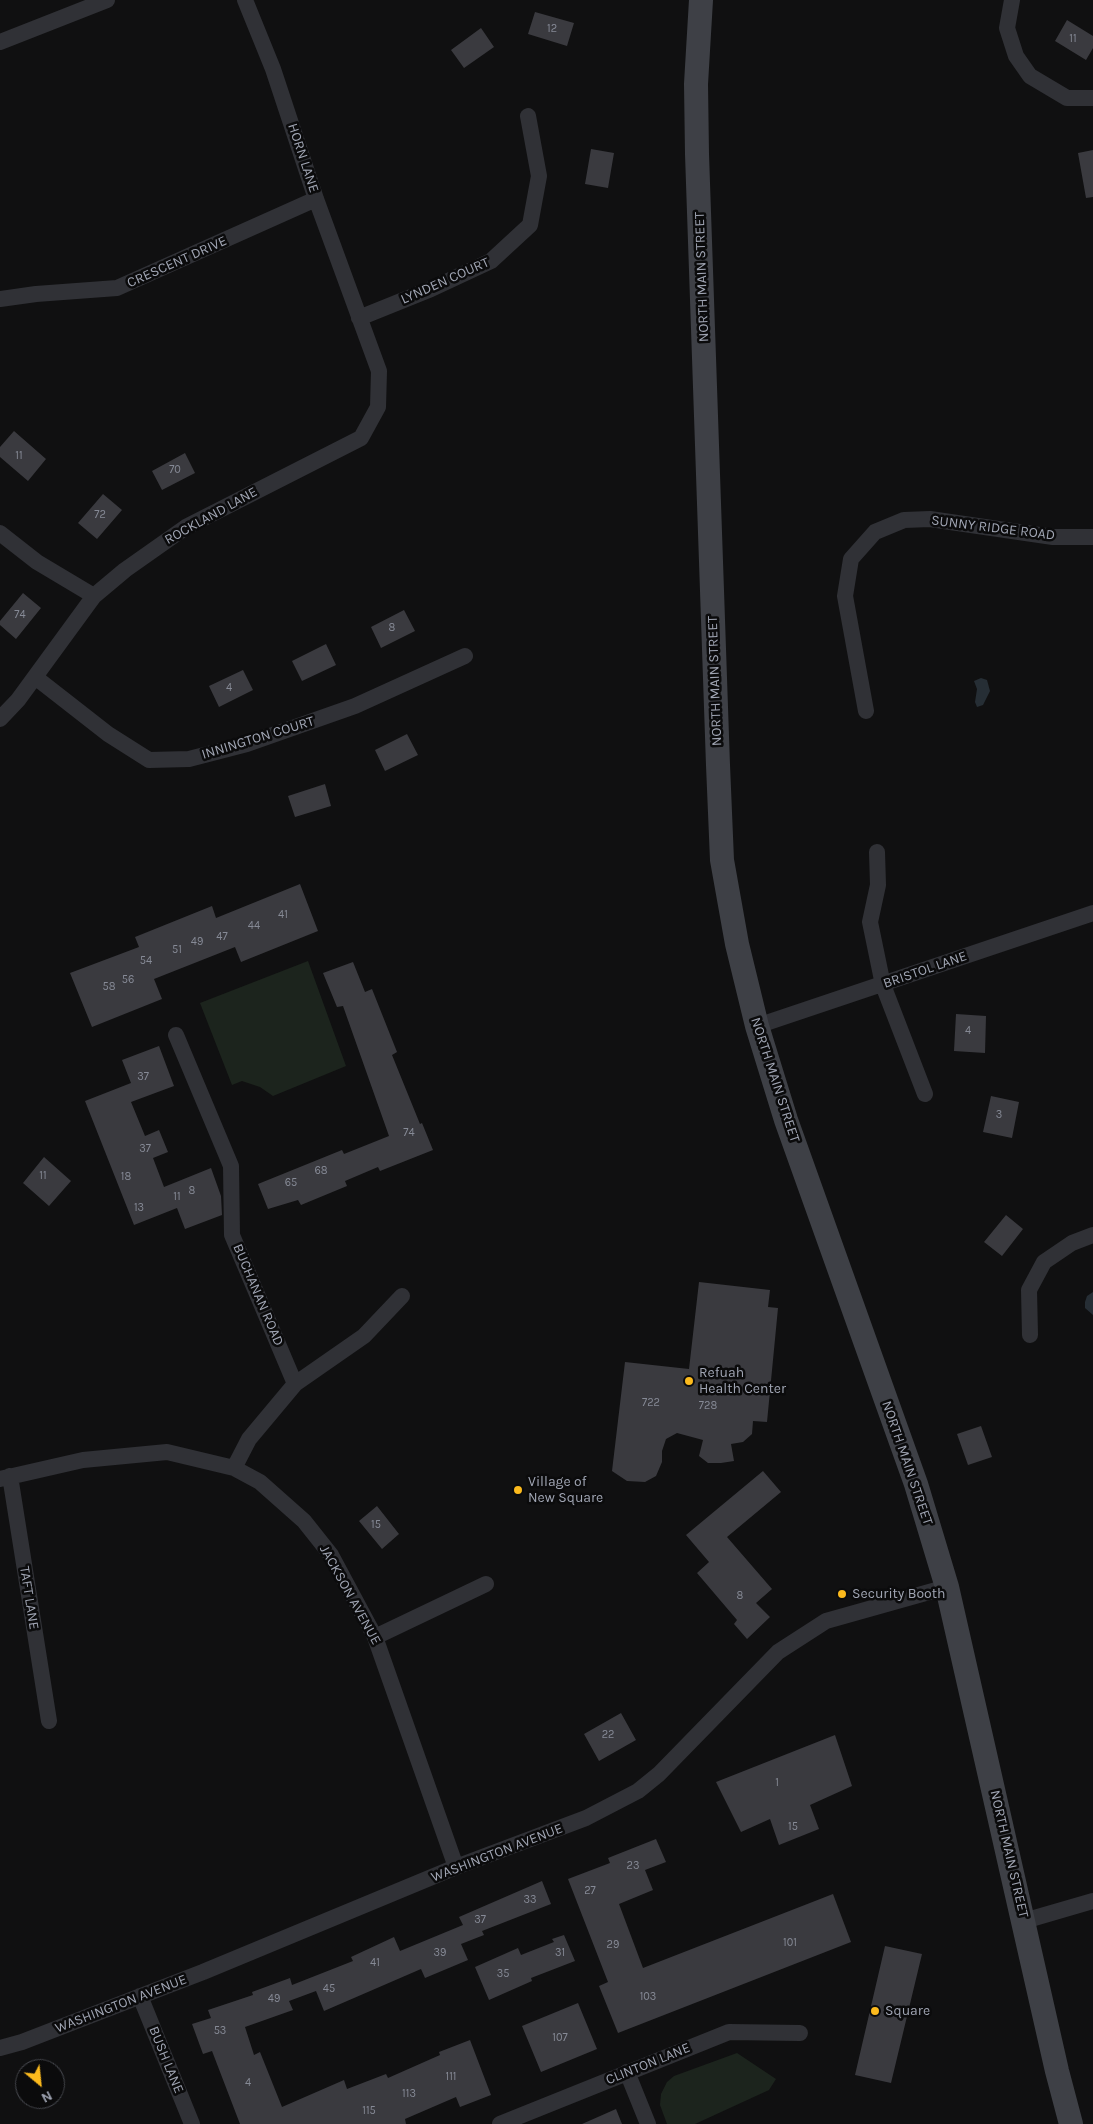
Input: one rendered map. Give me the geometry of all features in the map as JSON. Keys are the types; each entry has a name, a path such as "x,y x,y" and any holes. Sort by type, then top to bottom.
{"main road":[{"name":"NORTH MAIN STREET","path":"701,0 696,84 697,154 722,860 737,944 757,1026 789,1128 916,1484 947,1587 1057,2071 1071,2124"}],"street":[{"path":"0,42 107,0"},
{"name":"HORN LANE","path":"245,0 273,69 316,200 359,318"},
{"path":"1012,0 1007,28 1016,56 1030,76 1066,98 1093,98"},
{"name":"LYNDEN COURT","path":"359,318 431,289 491,261 530,225 539,176 528,116"},
{"name":"CRESCENT DRIVE","path":"0,299 36,294 117,288 316,200"},
{"name":"ROCKLAND LANE","path":"0,719 18,700 94,596 132,564 186,527 361,438 378,407 379,371 359,318"},
{"name":"SUNNY RIDGE ROAD","path":"866,710 845,596 851,559 875,532 904,520 930,519 1053,537 1093,537"},
{"path":"0,533 37,562 94,596"},
{"name":"INNINGTON COURT","path":"35,677 108,734 149,760 189,759 247,744 355,706 465,656"},
{"path":"877,852 878,885 870,922 883,985 925,1094"},
{"name":"BRISTOL LANE","path":"757,1026 1093,914"},
{"name":"BUCHANAN ROAD","path":"176,1035 231,1166 232,1235 295,1384"},
{"path":"1030,1335 1029,1290 1044,1262 1072,1243 1093,1235"},
{"path":"234,1468 249,1439 295,1384 364,1336 402,1296"},
{"name":"JACKSON AVENUE","path":"5,1477 83,1460 167,1452 234,1468 260,1482 304,1521 331,1555 376,1637 456,1868"},
{"name":"TAFT LANE","path":"5,1477 49,1721"},
{"path":"376,1637 486,1584"},
{"name":"WASHINGTON AVENUE","path":"0,2048 22,2042 140,1996 456,1868 586,1818 638,1791 659,1774 778,1652 826,1621 947,1587"},
{"path":"1024,1921 1093,1901"},
{"name":"BUSH LANE","path":"140,1996 192,2124"},
{"name":"CLINTON LANE","path":"500,2124 729,2032 800,2033"},
{"path":"627,2072 648,2124"}],"shaded area":[{"path":"981,678 987,680 990,691 983,705 977,707 975,702 977,689 974,681"},
{"path":"308,961 346,1066 273,1096 260,1087 242,1081 232,1085 200,1003"},
{"path":"1093,1292 1093,1315 1085,1308 1085,1302 1087,1296"},
{"path":"737,2053 776,2079 769,2090 695,2124 667,2124 660,2105 661,2094 667,2082 674,2076"}],"building":[{"path":"535,12 574,23 567,46 528,34"},
{"path":"1067,20 1093,36 1093,48 1086,60 1055,41"},
{"path":"481,28 494,47 464,68 451,50"},
{"path":"591,149 614,153 608,188 585,184"},
{"path":"1093,150 1093,197 1086,198 1078,153"},
{"path":"14,431 46,459 28,481 0,457 0,447"},
{"path":"185,453 195,473 162,490 152,471"},
{"path":"103,494 122,510 97,539 78,523"},
{"path":"23,593 41,608 16,639 0,625 0,621"},
{"path":"404,610 415,631 381,648 371,627"},
{"path":"326,644 336,665 302,681 292,661"},
{"path":"243,670 253,690 219,707 209,686"},
{"path":"407,734 418,755 385,771 375,750"},
{"path":"325,784 331,806 295,817 288,796"},
{"path":"300,884 318,931 241,962 235,947 154,979 162,999 92,1027 70,973 139,947 135,937 212,906 216,918"},
{"path":"353,962 365,992 372,989 397,1052 392,1055 420,1124 422,1123 433,1150 380,1171 378,1167 345,1181 347,1186 301,1205 298,1200 268,1209 258,1184 342,1150 344,1154 389,1136 343,1006 337,1007 323,973"},
{"path":"956,1014 986,1016 985,1053 954,1051"},
{"path":"159,1046 174,1086 131,1102 145,1136 159,1130 168,1152 153,1158 164,1187 211,1168 221,1196 222,1215 185,1229 177,1208 134,1225 85,1101 131,1083 122,1060"},
{"path":"991,1096 1019,1102 1012,1138 983,1132"},
{"path":"44,1157 71,1181 49,1206 23,1183"},
{"path":"1006,1215 1023,1229 1002,1256 984,1242"},
{"name":"Refuah Health Center","path":"699,1282 770,1290 768,1307 778,1308 767,1422 753,1421 752,1434 743,1442 731,1444 734,1461 721,1463 708,1463 699,1456 703,1440 677,1433 666,1439 662,1451 662,1462 656,1476 645,1482 627,1481 612,1471 625,1362 689,1369"},
{"path":"981,1426 992,1457 968,1465 957,1434"},
{"path":"763,1471 781,1492 727,1537 772,1589 756,1603 770,1617 747,1639 734,1624 737,1620 697,1573 709,1562 686,1535"},
{"path":"377,1506 399,1534 382,1549 359,1521"},
{"path":"621,1713 636,1740 599,1761 584,1734"},
{"path":"835,1735 852,1786 810,1805 819,1829 779,1845 770,1819 741,1832 716,1782"},
{"path":"656,1839 666,1862 645,1870 653,1890 619,1904 643,1968 833,1894 851,1942 618,2033 599,1986 608,1982 568,1879 610,1863 608,1858"},
{"path":"542,1881 551,1904 482,1931 484,1935 461,1944 468,1960 425,1978 421,1969 324,2011 316,1991 289,2001 293,2010 245,2027 254,2055 260,2052 282,2107 344,2080 347,2089 386,2074 388,2078 440,2055 439,2052 470,2040 491,2095 460,2107 456,2097 405,2119 406,2124 240,2124 212,2051 203,2054 192,2024 211,2018 208,2010 253,1995 252,1992 290,1978 292,1985 353,1961 351,1957 394,1937 400,1951 463,1925 459,1917"},
{"path":"564,1935 575,1961 531,1978 532,1981 489,2000 475,1967 518,1948 521,1955 554,1942 552,1939"},
{"path":"885,1946 922,1954 891,2083 855,2075"},
{"path":"578,2003 597,2049 541,2072 522,2026"},
{"path":"616,2109 622,2124 582,2124"}],"place":[{"name":"Refuah Health Center","path":"689,1381"},
{"name":"Village of New Square","path":"518,1490"},
{"name":"Security Booth","path":"842,1594"},
{"name":"Square","path":"875,2011"}]}
